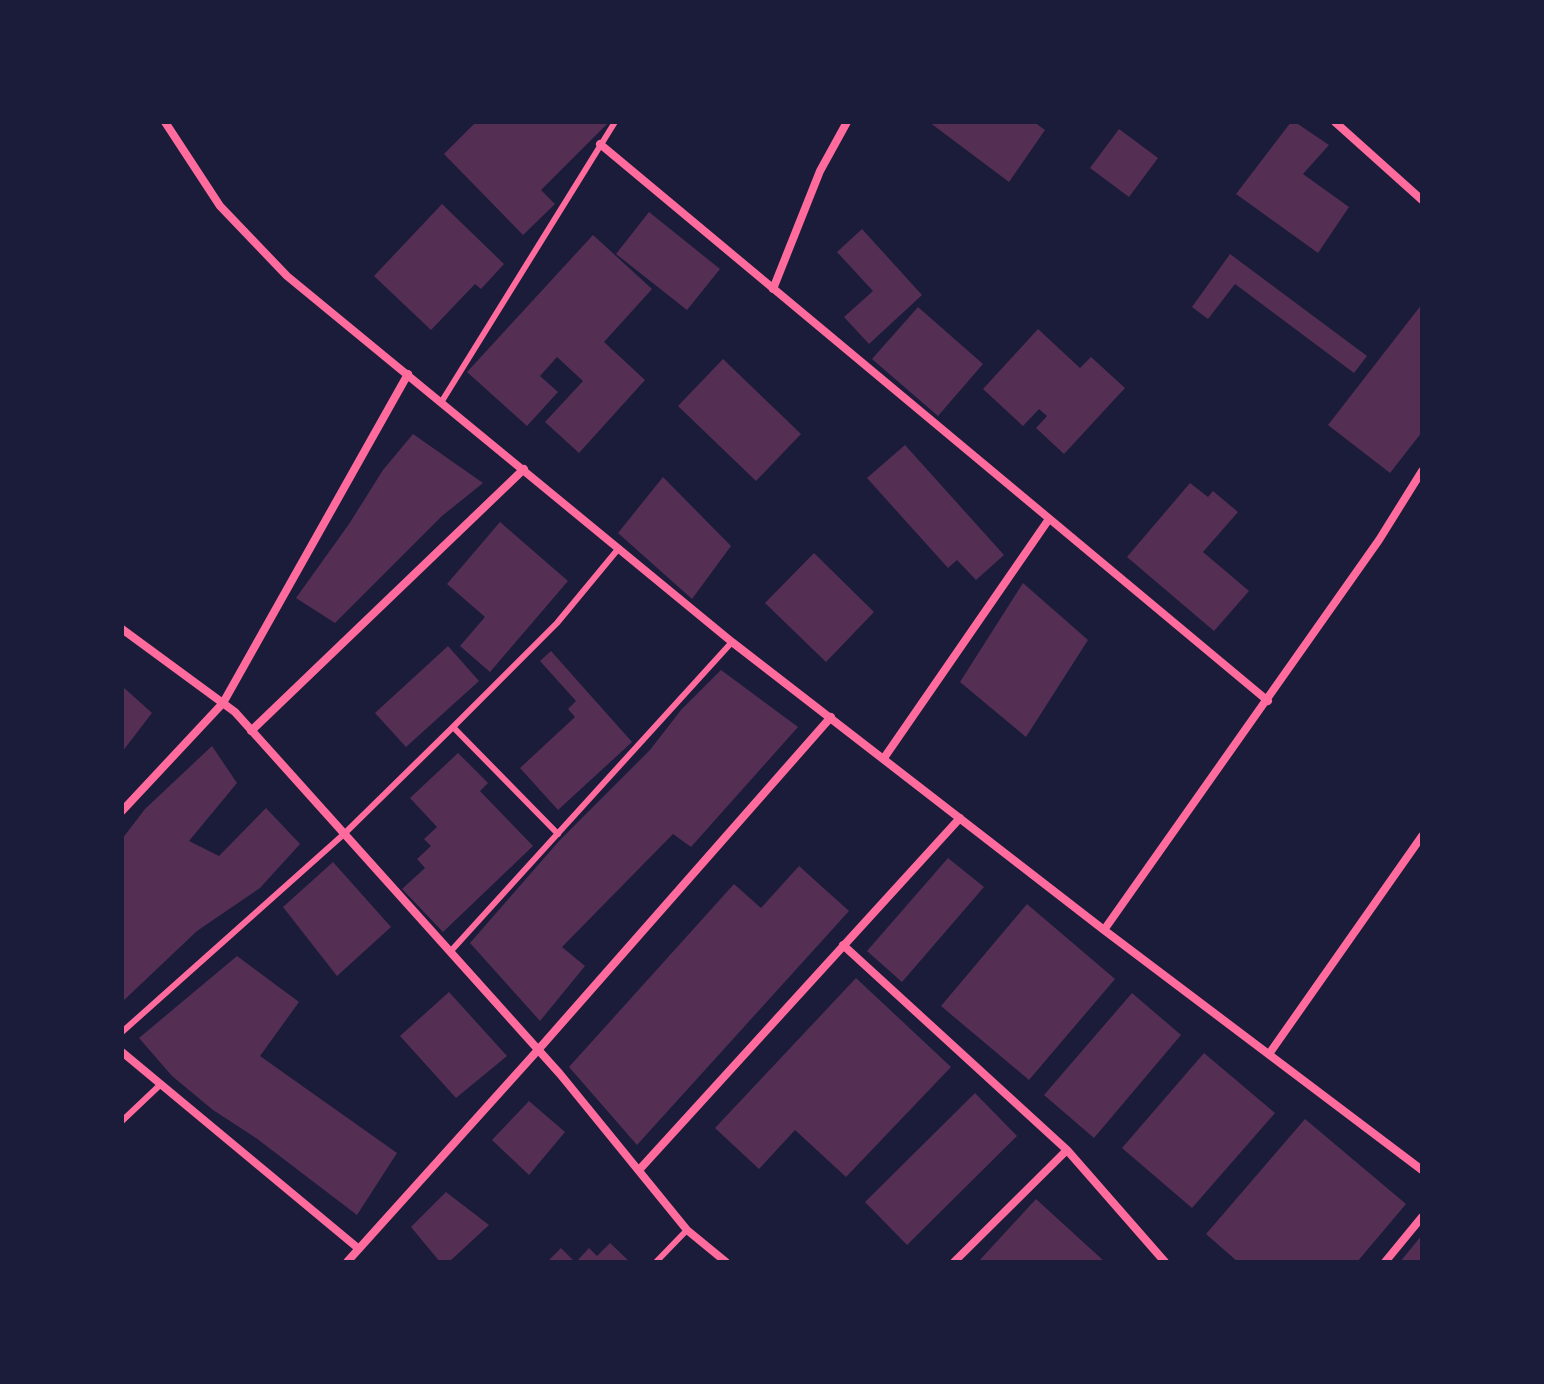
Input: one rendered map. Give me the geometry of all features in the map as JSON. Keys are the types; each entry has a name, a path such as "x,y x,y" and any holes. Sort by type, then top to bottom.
{"street":[{"path":"165,122 220,206 287,276 732,642 1104,930 1422,1170"},
{"path":"773,289 820,171 847,122"},
{"path":"1335,122 1422,200"},
{"path":"600,144 1268,701"},
{"path":"122,811 223,703 408,374"},
{"path":"251,731 524,469"},
{"path":"1104,930 1268,701 1379,540 1422,471"},
{"path":"884,758 1049,519"},
{"path":"122,629 223,703 251,731 538,1050 687,1230 726,1262"},
{"path":"347,1262 831,717"},
{"path":"639,1170 960,818"},
{"path":"1269,1054 1422,836"},
{"path":"843,945 1067,1150 1165,1262"},
{"path":"122,1052 359,1249"},
{"path":"954,1262 1067,1150"},
{"path":"1385,1262 1422,1217"}],"lane":[{"path":"442,401 615,122"},
{"path":"122,1032 344,834 557,623 619,548"},
{"path":"450,952 732,642"},
{"path":"453,727 558,834"},
{"path":"122,1121 161,1084"},
{"path":"656,1262 687,1230"}],"building":[{"path":"476,122 609,122 541,190 555,204 523,235 444,154"},
{"path":"929,122 1034,122 1045,130 1009,182"},
{"path":"1291,122 1329,145 1303,174 1349,207 1318,253 1236,194"},
{"path":"1119,129 1158,158 1129,197 1090,168"},
{"path":"442,204 504,264 481,289 475,284 431,330 374,276"},
{"path":"649,212 720,269 687,310 616,254"},
{"path":"862,229 922,295 869,344 844,317 873,291 837,252"},
{"path":"593,235 652,289 604,342 645,380 579,453 545,422 583,381 557,357 540,376 558,392 527,426 467,372"},
{"path":"1230,254 1367,356 1354,373 1235,284 1208,319 1192,307"},
{"path":"1422,304 1422,432 1390,473 1328,425"},
{"path":"918,307 983,364 938,416 872,359"},
{"path":"1038,329 1080,368 1091,357 1125,388 1064,454 1036,428 1047,416 1039,409 1023,426 983,389"},
{"path":"723,359 801,434 756,481 678,406"},
{"path":"413,434 483,483 442,516 335,623 296,598 383,470"},
{"path":"905,445 1004,555 976,580 957,560 948,568 867,478"},
{"path":"663,477 731,546 692,599 618,533"},
{"path":"1190,483 1208,497 1213,491 1238,512 1203,552 1249,591 1214,631 1127,557"},
{"path":"500,522 568,581 490,672 460,646 485,617 447,584"},
{"path":"814,553 874,612 826,662 765,603"},
{"path":"1023,583 1088,640 1026,737 960,682"},
{"path":"448,646 479,681 406,747 375,713"},
{"path":"551,651 632,742 558,810 520,768 575,717 568,709 576,701 540,661"},
{"path":"721,670 798,727 691,847 673,834 562,947 585,966 540,1021 470,943 559,841 650,750 681,710"},
{"path":"122,686 152,713 122,752"},
{"path":"212,746 237,783 189,841 219,856 266,808 300,844 260,888 197,931 122,1002 122,839 145,809"},
{"path":"458,753 488,783 480,791 533,846 443,932 402,889 425,868 417,859 431,846 424,839 437,827 410,798"},
{"path":"948,858 984,887 902,982 867,951"},
{"path":"333,862 391,927 337,976 283,907"},
{"path":"799,866 849,911 637,1145 569,1067 734,884 761,908"},
{"path":"1027,904 1115,979 1029,1080 941,1006"},
{"path":"237,956 299,1002 260,1056 397,1153 357,1215 256,1138 213,1110 172,1076 139,1038"},
{"path":"856,978 951,1067 846,1177 795,1130 759,1169 715,1128"},
{"path":"449,992 507,1056 456,1098 400,1036"},
{"path":"1132,993 1181,1035 1094,1138 1044,1095"},
{"path":"1204,1053 1275,1113 1192,1208 1122,1148"},
{"path":"975,1093 1017,1136 907,1245 865,1202"},
{"path":"529,1101 565,1132 529,1175 492,1140"},
{"path":"1305,1119 1406,1204 1357,1262 1238,1262 1206,1234"},
{"path":"446,1192 489,1225 449,1262 440,1262 411,1227"},
{"path":"1036,1199 1105,1262 978,1262"},
{"path":"1422,1235 1422,1262 1400,1262"},
{"path":"610,1243 630,1262 576,1262 589,1248 597,1256"},
{"path":"561,1248 575,1262 547,1262"}]}
